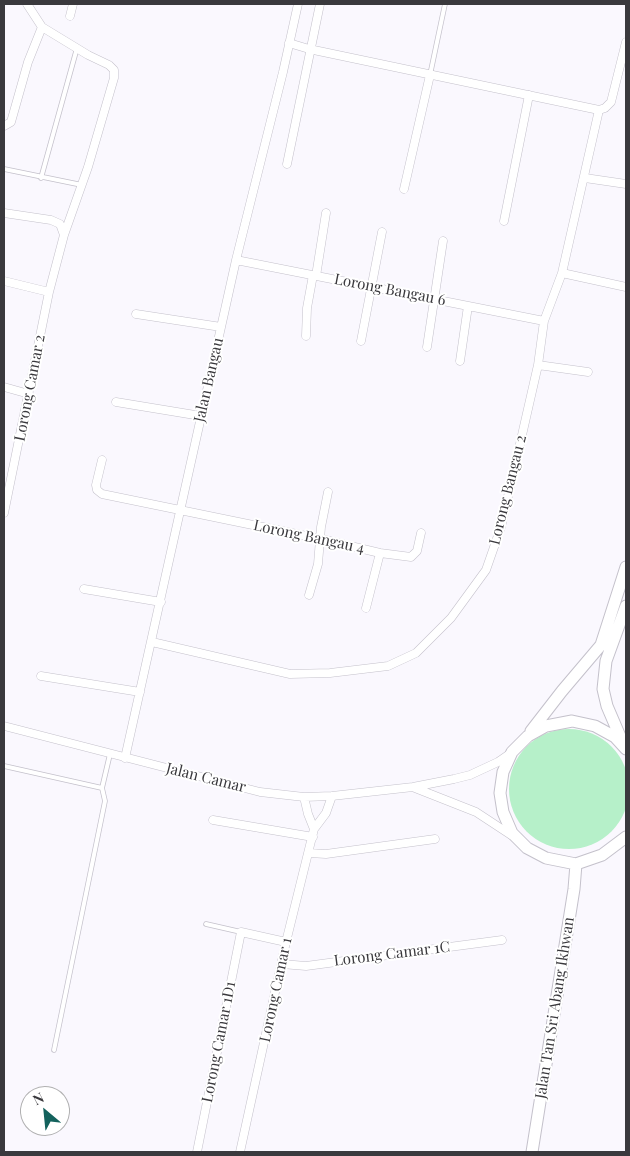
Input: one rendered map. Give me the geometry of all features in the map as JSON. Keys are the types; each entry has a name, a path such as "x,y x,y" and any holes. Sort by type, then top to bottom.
{"street":[{"path":"27,4 42,27 77,48"},
{"path":"70,16 73,4"},
{"name":"Jalan Bangau","path":"125,758 236,260 298,4"},
{"path":"287,164 309,49 320,4"},
{"path":"4,126 12,122 28,62 42,27"},
{"path":"289,43 309,49 599,110 605,108 611,102 626,42"},
{"name":"Lorong Camar 2","path":"4,513 6,495 29,394 49,292 64,235 83,185 114,78 114,70 108,65 77,48"},
{"path":"404,190 430,75"},
{"path":"504,221 530,95"},
{"name":"Lorong Bangau 2","path":"152,642 290,674 330,673 388,666 416,653 451,618 486,570 501,527 538,364 544,321 562,273 599,110"},
{"path":"584,178 626,184"},
{"path":"306,336 308,308 326,212"},
{"path":"4,213 51,220 60,224 64,235"},
{"path":"361,341 382,232"},
{"path":"427,348 443,241"},
{"name":"Lorong Bangau 6","path":"236,260 544,321"},
{"path":"562,273 626,287"},
{"path":"4,282 49,292"},
{"path":"460,361 468,306"},
{"path":"136,314 221,327"},
{"path":"538,364 588,372"},
{"path":"4,387 29,394"},
{"path":"116,402 201,416"},
{"name":"Lorong Bangau 4","path":"102,460 96,486 97,490 102,494 380,553 411,557 417,551 421,533"},
{"path":"309,595 318,564 321,527 328,492"},
{"path":"366,608 380,553"},
{"path":"625,747 607,706 603,689 606,647 626,567"},
{"path":"84,588 160,602"},
{"path":"626,606 606,647 562,691 528,736 512,752 500,783 500,802 507,823 519,841 535,853 546,858 576,864 602,855 626,837"},
{"path":"41,676 140,692"},
{"path":"528,736 546,726 558,723 583,722 606,730 625,747"},
{"name":"Jalan Camar","path":"4,726 260,792 304,797 332,796 413,787 470,775 498,762 512,752"},
{"name":"Jalan Camar","path":"413,787 476,812 519,841"},
{"name":"Lorong Camar 1","path":"240,1152 286,942 314,833 326,813 332,796"},
{"name":"Lorong Camar 1","path":"304,797 314,833"},
{"path":"213,820 314,833"},
{"path":"310,853 326,854 435,839"},
{"name":"Jalan Tan Sri Abang Ikhwan","path":"532,1152 574,888 576,864"},
{"path":"240,932 286,942"},
{"name":"Lorong Camar 1D1","path":"197,1152 240,932"},
{"name":"Lorong Camar 1C","path":"282,964 306,966 502,940"}],"lane":[{"path":"430,75 445,4"},
{"path":"41,178 77,48"},
{"path":"4,169 83,185"},
{"path":"54,1050 105,801 102,788 110,754"},
{"path":"4,766 102,788"},
{"path":"206,924 240,932"}],"green space":[{"path":"569,729 592,733 612,746 625,766 629,789 625,812 612,832 592,845 569,849 546,845 526,832 513,812 509,789 513,766 526,746 546,733"}]}
